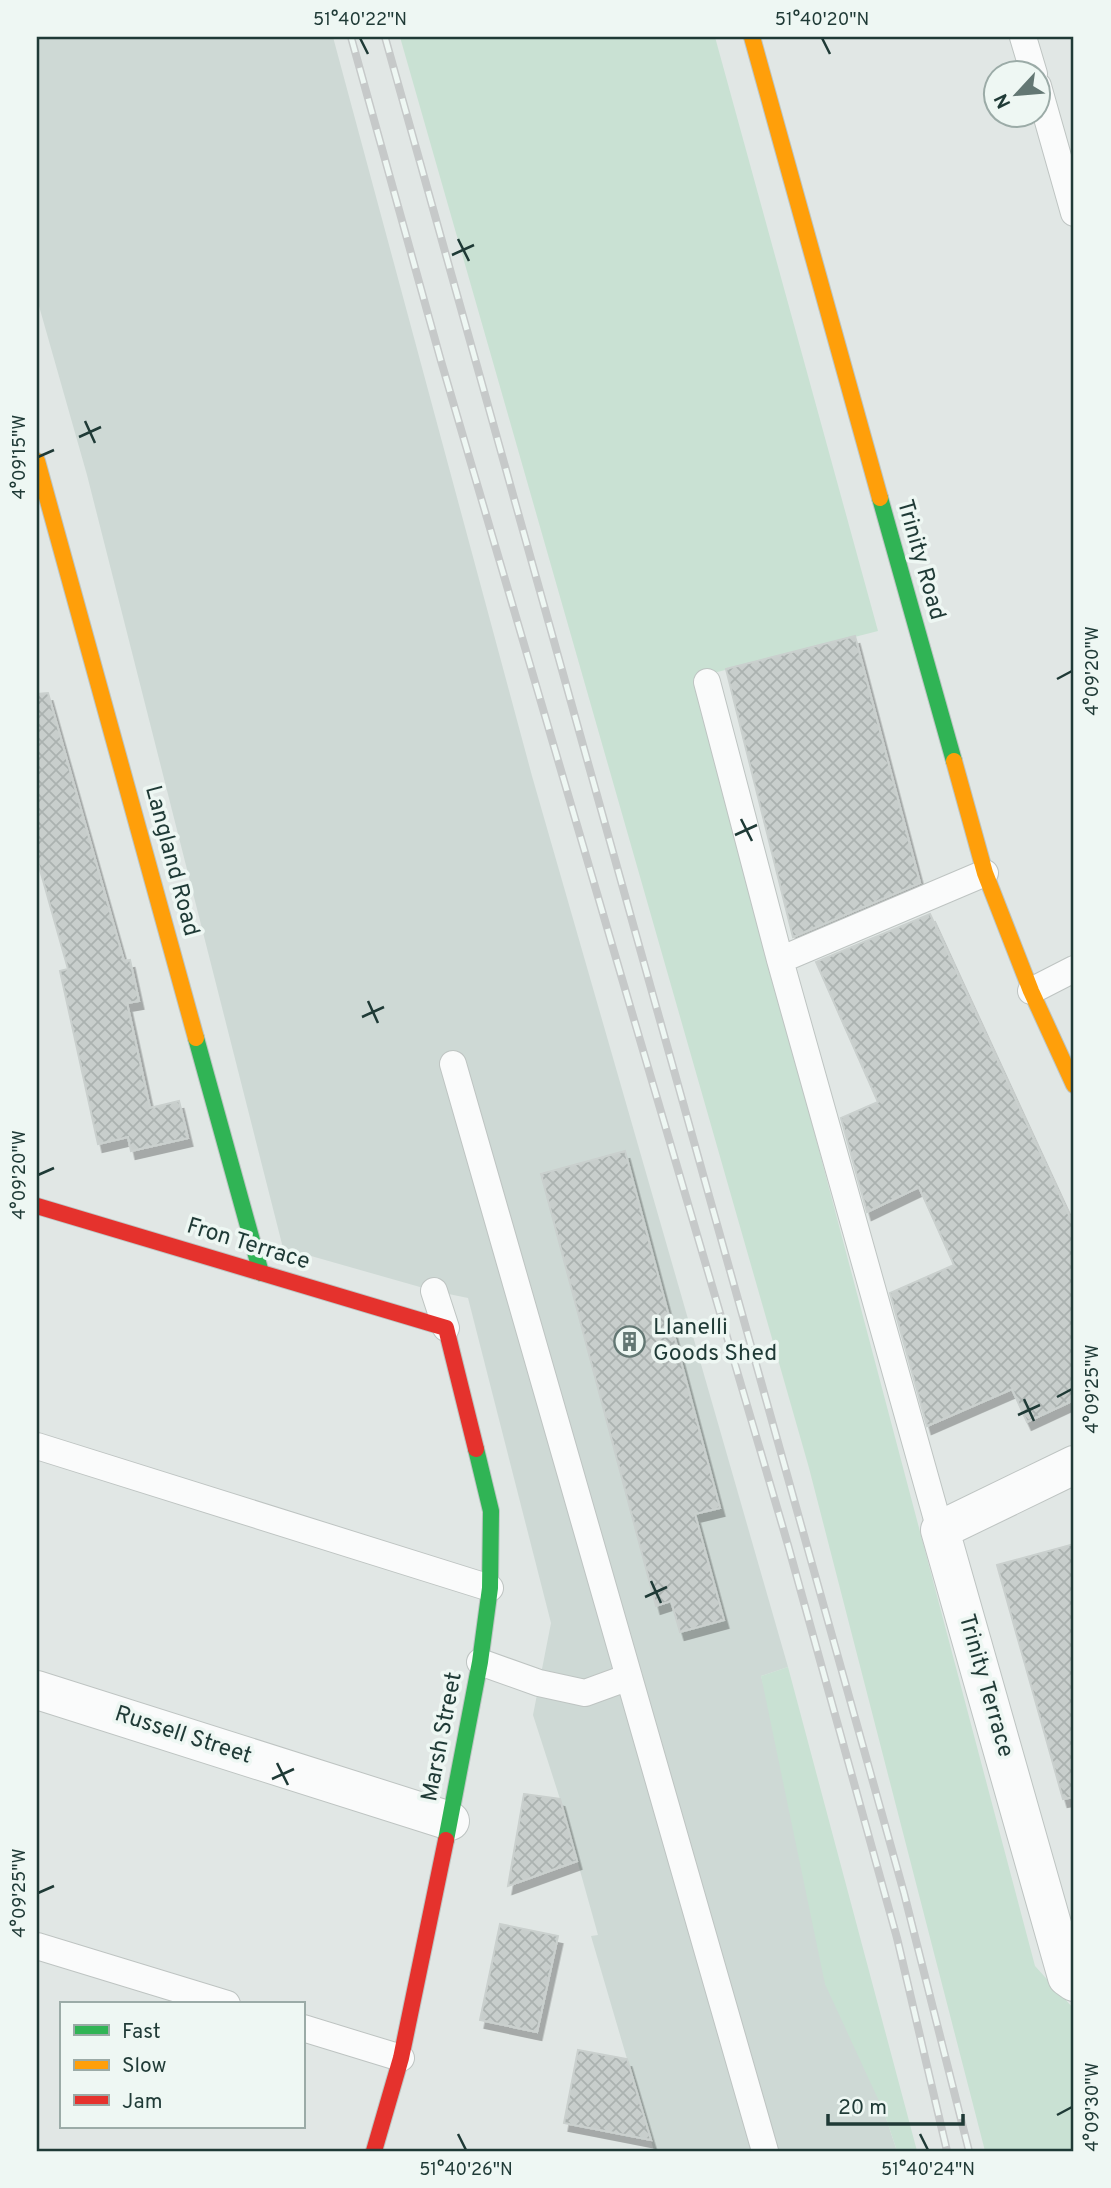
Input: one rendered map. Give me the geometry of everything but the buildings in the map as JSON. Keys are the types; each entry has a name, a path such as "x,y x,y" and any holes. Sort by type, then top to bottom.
{"street":[{"name":"Trinity Road","path":"752,37 985,873 1031,990 1074,1085"},
{"name":"Langland Road","path":"37,461 261,1273"},
{"name":"Fron Terrace","path":"37,1206 446,1328"},
{"name":"Marsh Street","path":"373,2151 401,2058 450,1821 480,1662 490,1588 491,1511 446,1328"},
{"path":"940,1530 1074,1465"},
{"name":"Trinity Terrace","path":"940,1530 1068,1977 1074,1982"},
{"name":"Russell Street","path":"37,1690 450,1821"}],"lane":[{"path":"1023,37 1030,60"},
{"path":"1050,130 1074,213"},
{"path":"707,682 780,960 940,1530"},
{"path":"780,960 985,873"},
{"path":"1031,990 1074,969"},
{"path":"453,1064 765,2151"},
{"path":"434,1291 446,1328"},
{"path":"37,1446 490,1588"},
{"path":"480,1662 538,1683 585,1693 629,1678"},
{"path":"37,1945 221,2002"},
{"path":"304,2028 401,2058"}],"shaded area":[{"path":"37,37 333,37 532,776 788,1667 761,1676 897,2151 654,2151 591,1936 598,1935 533,1715 551,1623 468,1298 434,1291 283,1248 87,475 37,299"}],"green space":[{"path":"400,37 715,37 878,631 694,678 1035,1966 1074,2009 1074,2151 985,2151 809,1468"},
{"path":"788,1667 917,2151 897,2151 884,2112 825,1984 761,1676"}],"railway":[{"path":"351,37 441,361 788,1545 897,1938 947,2151"},
{"path":"385,37 904,1893 969,2151"}],"traffic: fast":[{"path":"880,498 954,761"},
{"path":"196,1038 261,1273"},
{"path":"446,1840 480,1662 490,1588 491,1511 476,1449"}],"traffic: slow":[{"path":"752,37 880,498"},
{"path":"37,461 196,1038"},
{"path":"954,761 985,873 1031,991 1074,1085"}],"traffic: jam":[{"path":"37,1206 446,1328 476,1449"},
{"path":"374,2151 401,2058 446,1840"}],"place":[{"name":"Llanelli Goods Shed","path":"630,1341"}]}
